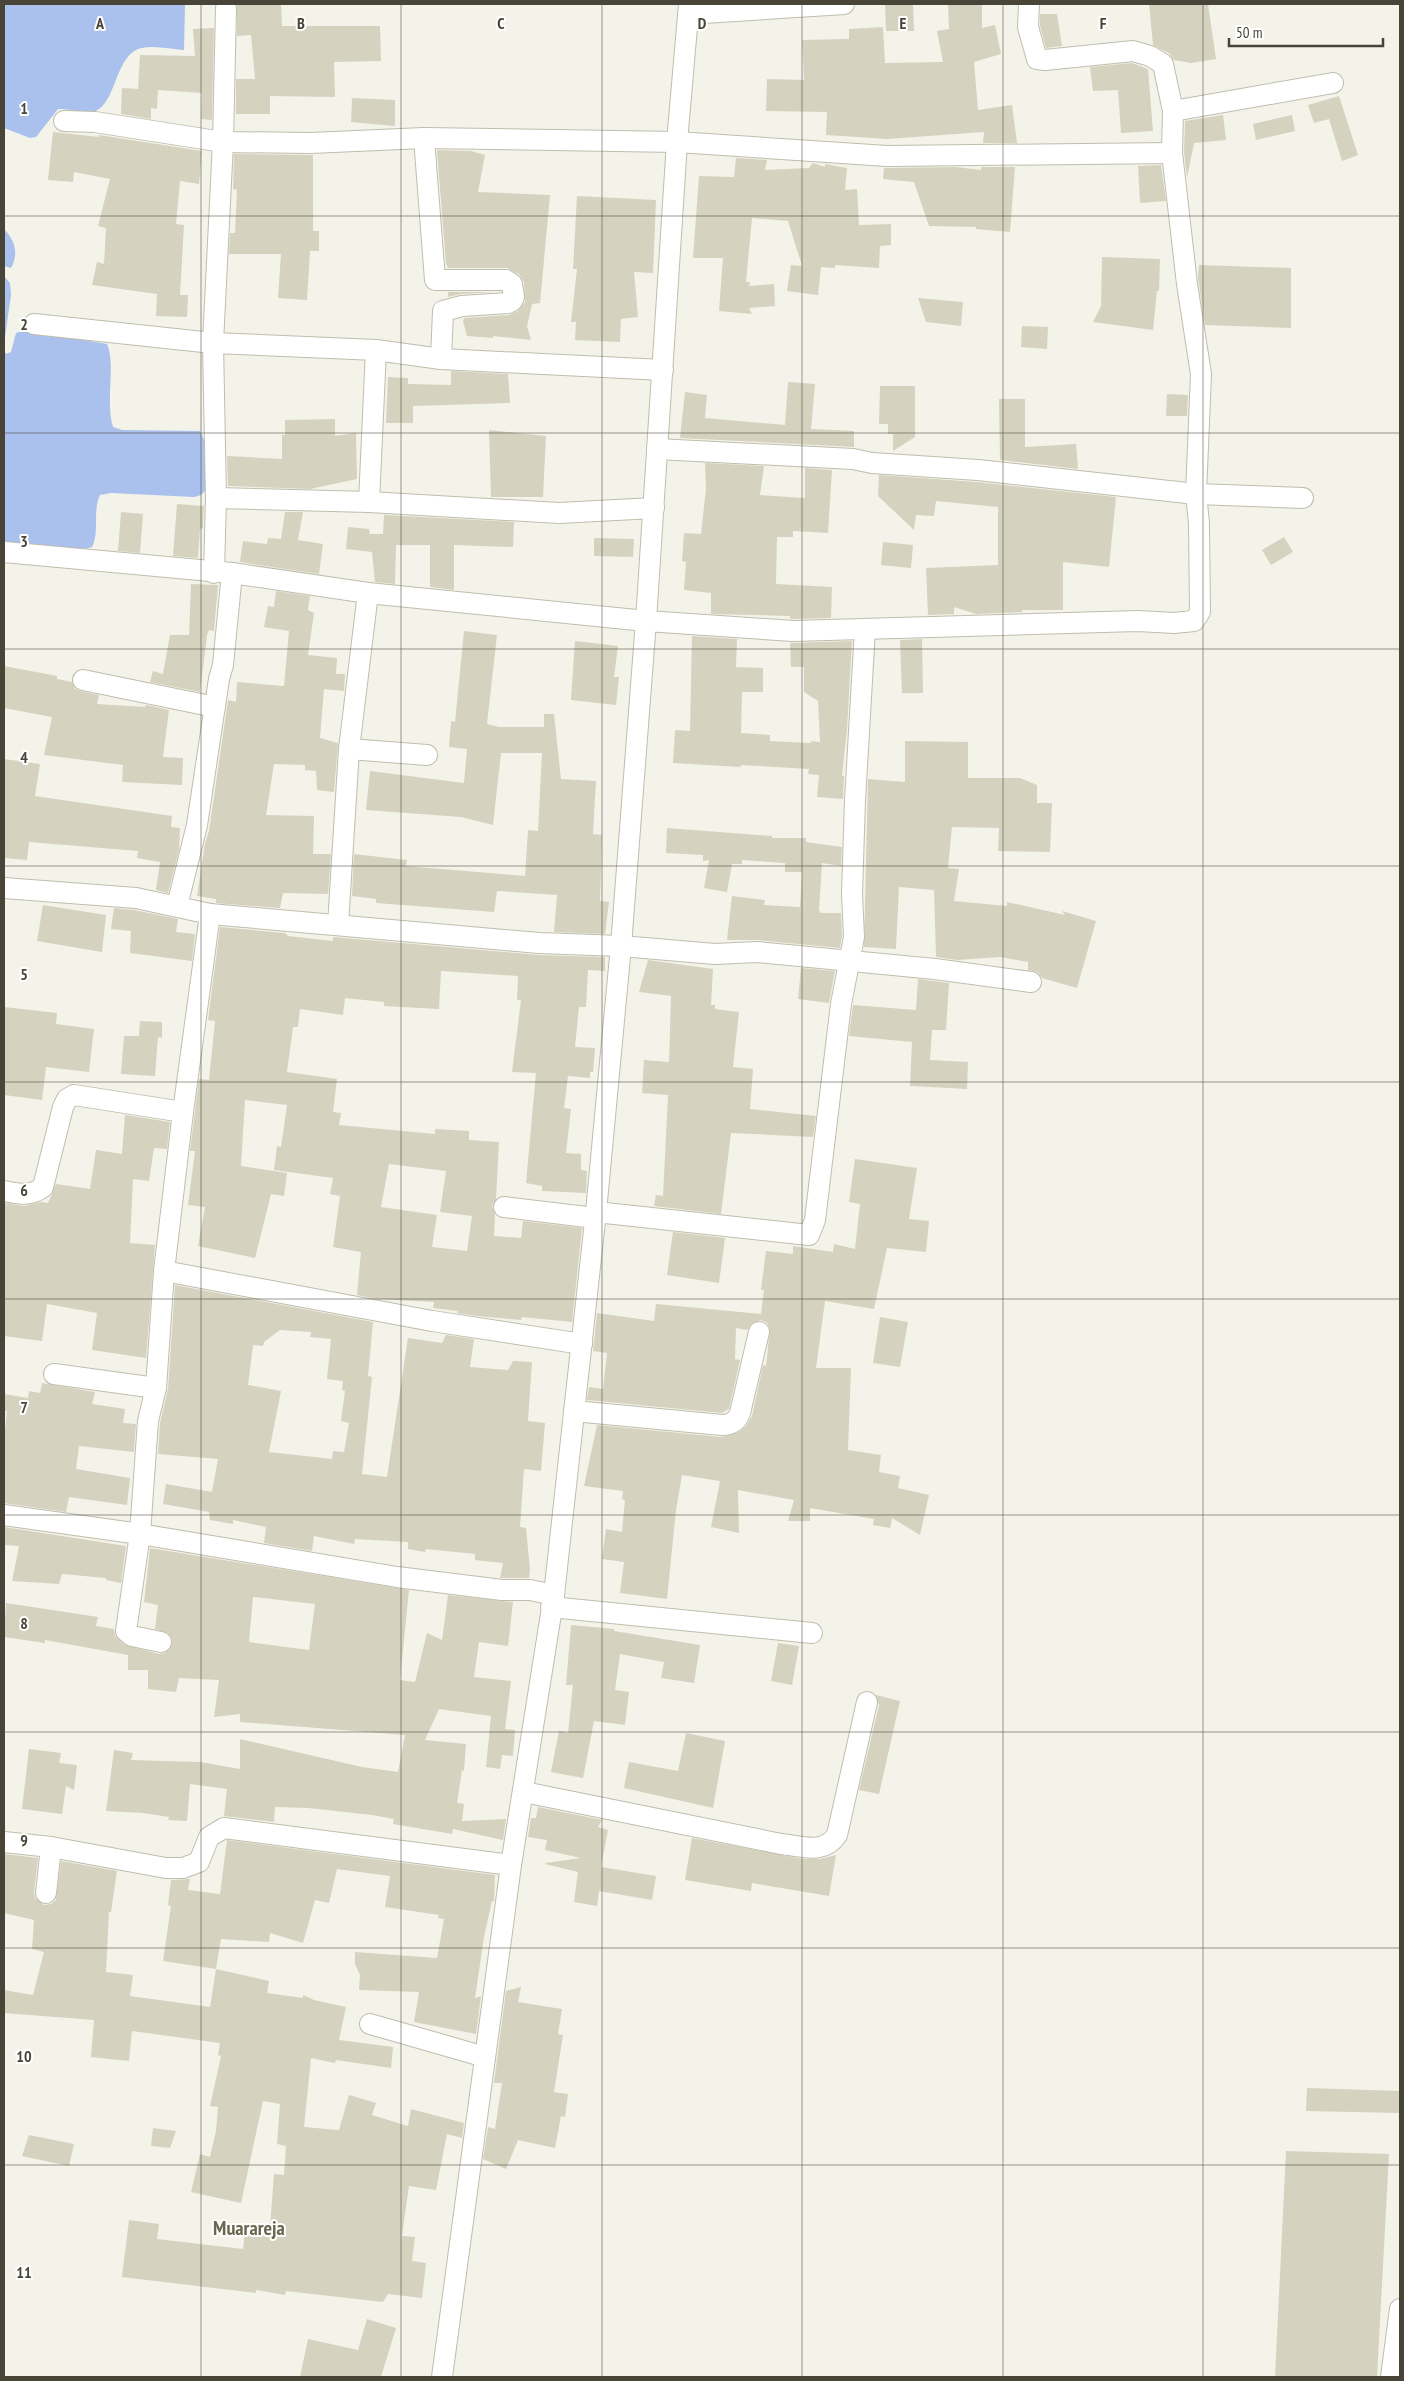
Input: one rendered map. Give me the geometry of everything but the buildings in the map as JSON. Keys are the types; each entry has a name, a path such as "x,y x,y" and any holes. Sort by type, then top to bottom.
{"street":[{"path":"442,2377 511,1865 553,1601 596,1215 621,946 646,621 677,142 688,9 844,4"},
{"path":"4,552 223,573 368,593 646,621 793,631 1138,621 1174,623 1194,621 1200,612 1199,523 1196,494 1201,374 1172,153 1173,111 1163,64 1141,52 1045,60 1037,59 1028,27 1028,4"},
{"path":"177,906 197,824 219,679 225,652 223,573 216,498 213,344 223,142 226,8"},
{"path":"1173,111 1333,83"},
{"path":"64,121 94,122 223,142 310,143 424,138 677,142 886,156 1172,153"},
{"path":"424,138 435,280 506,280 512,284 514,297 508,303 462,306 444,310 441,359"},
{"path":"34,324 213,344 376,350 441,359 663,370"},
{"path":"369,502 376,350"},
{"path":"657,449 853,459 872,463 978,470 1196,494 1303,498"},
{"path":"216,498 369,502 553,512 654,508"},
{"path":"338,925 349,749 368,593"},
{"path":"504,1207 810,1235 815,1220 841,1004 854,937 852,894 855,810 865,629"},
{"path":"83,680 216,708"},
{"path":"349,749 427,756"},
{"path":"4,888 136,898 210,914 539,943 621,946 716,954 757,952 935,968 1031,982"},
{"path":"161,1642 132,1636 126,1631 140,1534 148,1421 156,1388 164,1270 210,914"},
{"path":"4,1191 26,1195 35,1193 43,1187 63,1107 67,1099 74,1095 183,1112"},
{"path":"164,1270 432,1322 582,1344"},
{"path":"574,1411 722,1425 732,1423 738,1418 740,1412 759,1332"},
{"path":"54,1374 156,1388"},
{"path":"4,1515 308,1560 352,1571 502,1590 530,1590 553,1601 812,1633"},
{"path":"524,1792 781,1844 823,1848 832,1843 837,1835 867,1702"},
{"path":"4,1842 51,1847 166,1868 183,1868 199,1862 209,1837 224,1828 511,1865"},
{"path":"46,1893 51,1847"},
{"path":"370,2024 485,2057"},
{"path":"1391,2377 1400,2309"}],"water":[{"path":"4,4 185,5 184,50 152,47 142,48 133,52 120,69 106,101 100,108 92,112 58,109 36,137 30,138 4,128"},
{"path":"4,229 15,247 15,258 11,268 4,266"},
{"path":"4,276 10,283 11,295 4,344"},
{"path":"25,330 107,344 111,362 110,406 113,427 122,430 200,431 204,440 207,489 201,495 194,497 111,493 100,495 96,508 96,535 92,547 85,549 4,542 4,350 6,354 11,352 16,333"}],"district":[{"name":"Muarareja","path":"249,2228"}]}
